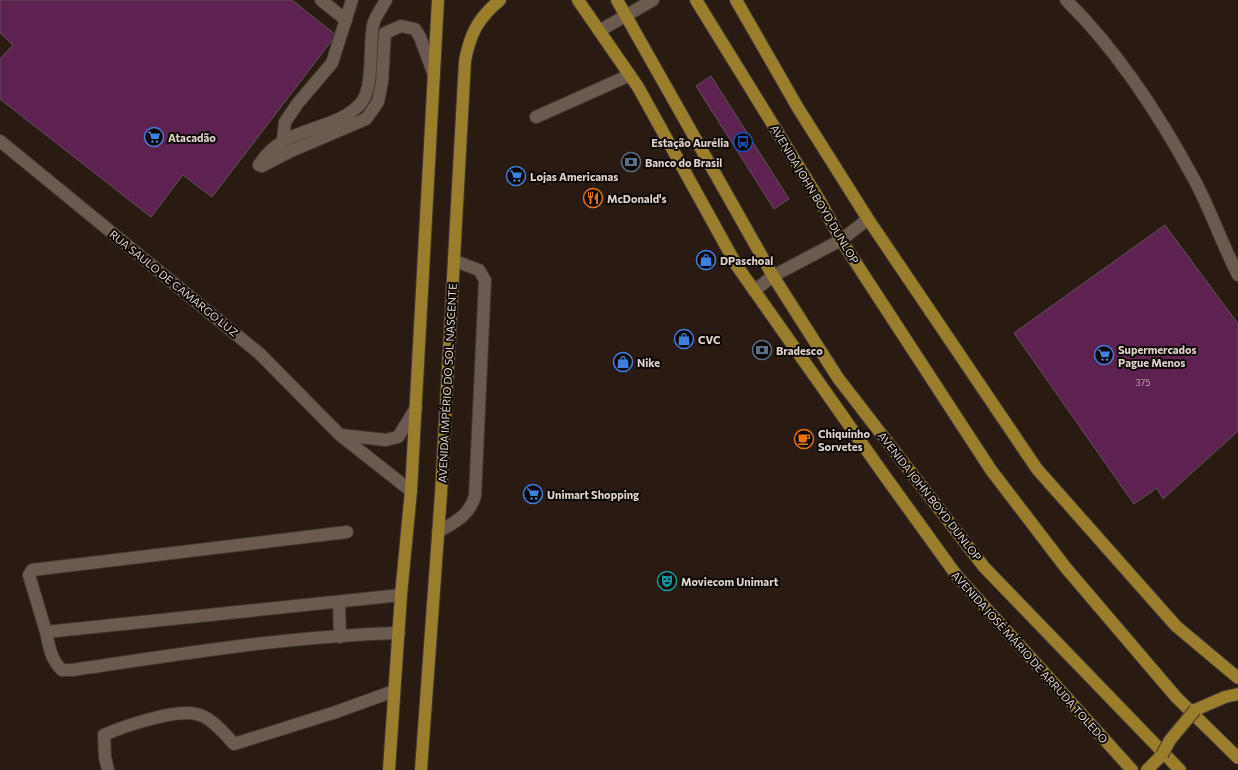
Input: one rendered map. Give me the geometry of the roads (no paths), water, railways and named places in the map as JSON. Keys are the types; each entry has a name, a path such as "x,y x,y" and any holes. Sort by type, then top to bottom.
{"main road":[{"path":"389,770 401,595 411,491 438,0"},
{"name":"AVENIDA JOSÉ MÁRIO DE ARRUDA TOLEDO","path":"578,0 630,75 737,266 957,576 1132,770"},
{"name":"AVENIDA JOHN BOYD DUNLOP","path":"617,0 773,276 838,378 984,567 1180,770"},
{"name":"AVENIDA JOHN BOYD DUNLOP","path":"696,0 816,194 841,240 991,470 1061,562 1176,697 1238,758"},
{"path":"736,0 798,108 868,219 1037,469 1176,626 1238,678"},
{"name":"AVENIDA IMPÉRIO DO SOL NASCENTE","path":"421,770 438,532 464,62 468,41 480,19 495,2"},
{"path":"1147,770 1162,755 1170,740 1196,710 1225,697 1238,694"}],"street":[{"path":"321,0 346,20"},
{"path":"283,140 285,122 298,103 332,64 352,0"},
{"path":"386,0 374,23 369,79 363,102 350,114 283,140 259,165 262,166 291,151 366,119 378,102 382,82 385,33 401,26 415,30 420,37 434,77"},
{"path":"600,30 652,0"},
{"path":"1066,0 1088,22 1137,86 1170,138 1195,182 1223,246 1238,275"},
{"path":"536,116 630,75"},
{"name":"RUA SAULO DE CAMARGO LUZ","path":"0,141 260,354 340,435 411,491"},
{"path":"754,291 773,276 841,240 868,219"},
{"path":"438,532 464,516 472,505 475,496 485,280 479,270 454,261"},
{"path":"340,435 386,440 398,437 416,408"},
{"path":"347,532 32,570 29,575 46,632 50,653 62,670 72,670 234,646 360,634 398,634"},
{"path":"46,632 401,595"},
{"path":"339,602 340,637"},
{"path":"108,770 105,757 104,735 134,722 177,715 196,714 218,726 234,744 394,692"}],"place":[{"name":"Atacadão","path":"154,137"},
{"name":"Estação Aurélia","path":"743,142"},
{"name":"Banco do Brasil","path":"631,162"},
{"name":"Lojas Americanas","path":"516,176"},
{"name":"McDonald's","path":"593,198"},
{"name":"DPaschoal","path":"706,260"},
{"name":"CVC","path":"684,339"},
{"name":"Bradesco","path":"762,350"},
{"name":"Supermercados Pague Menos","path":"1104,355"},
{"name":"Nike","path":"623,362"},
{"name":"Chiquinho Sorvetes","path":"804,439"},
{"name":"Unimart Shopping","path":"533,494"},
{"name":"Moviecom Unimart","path":"667,581"}]}
